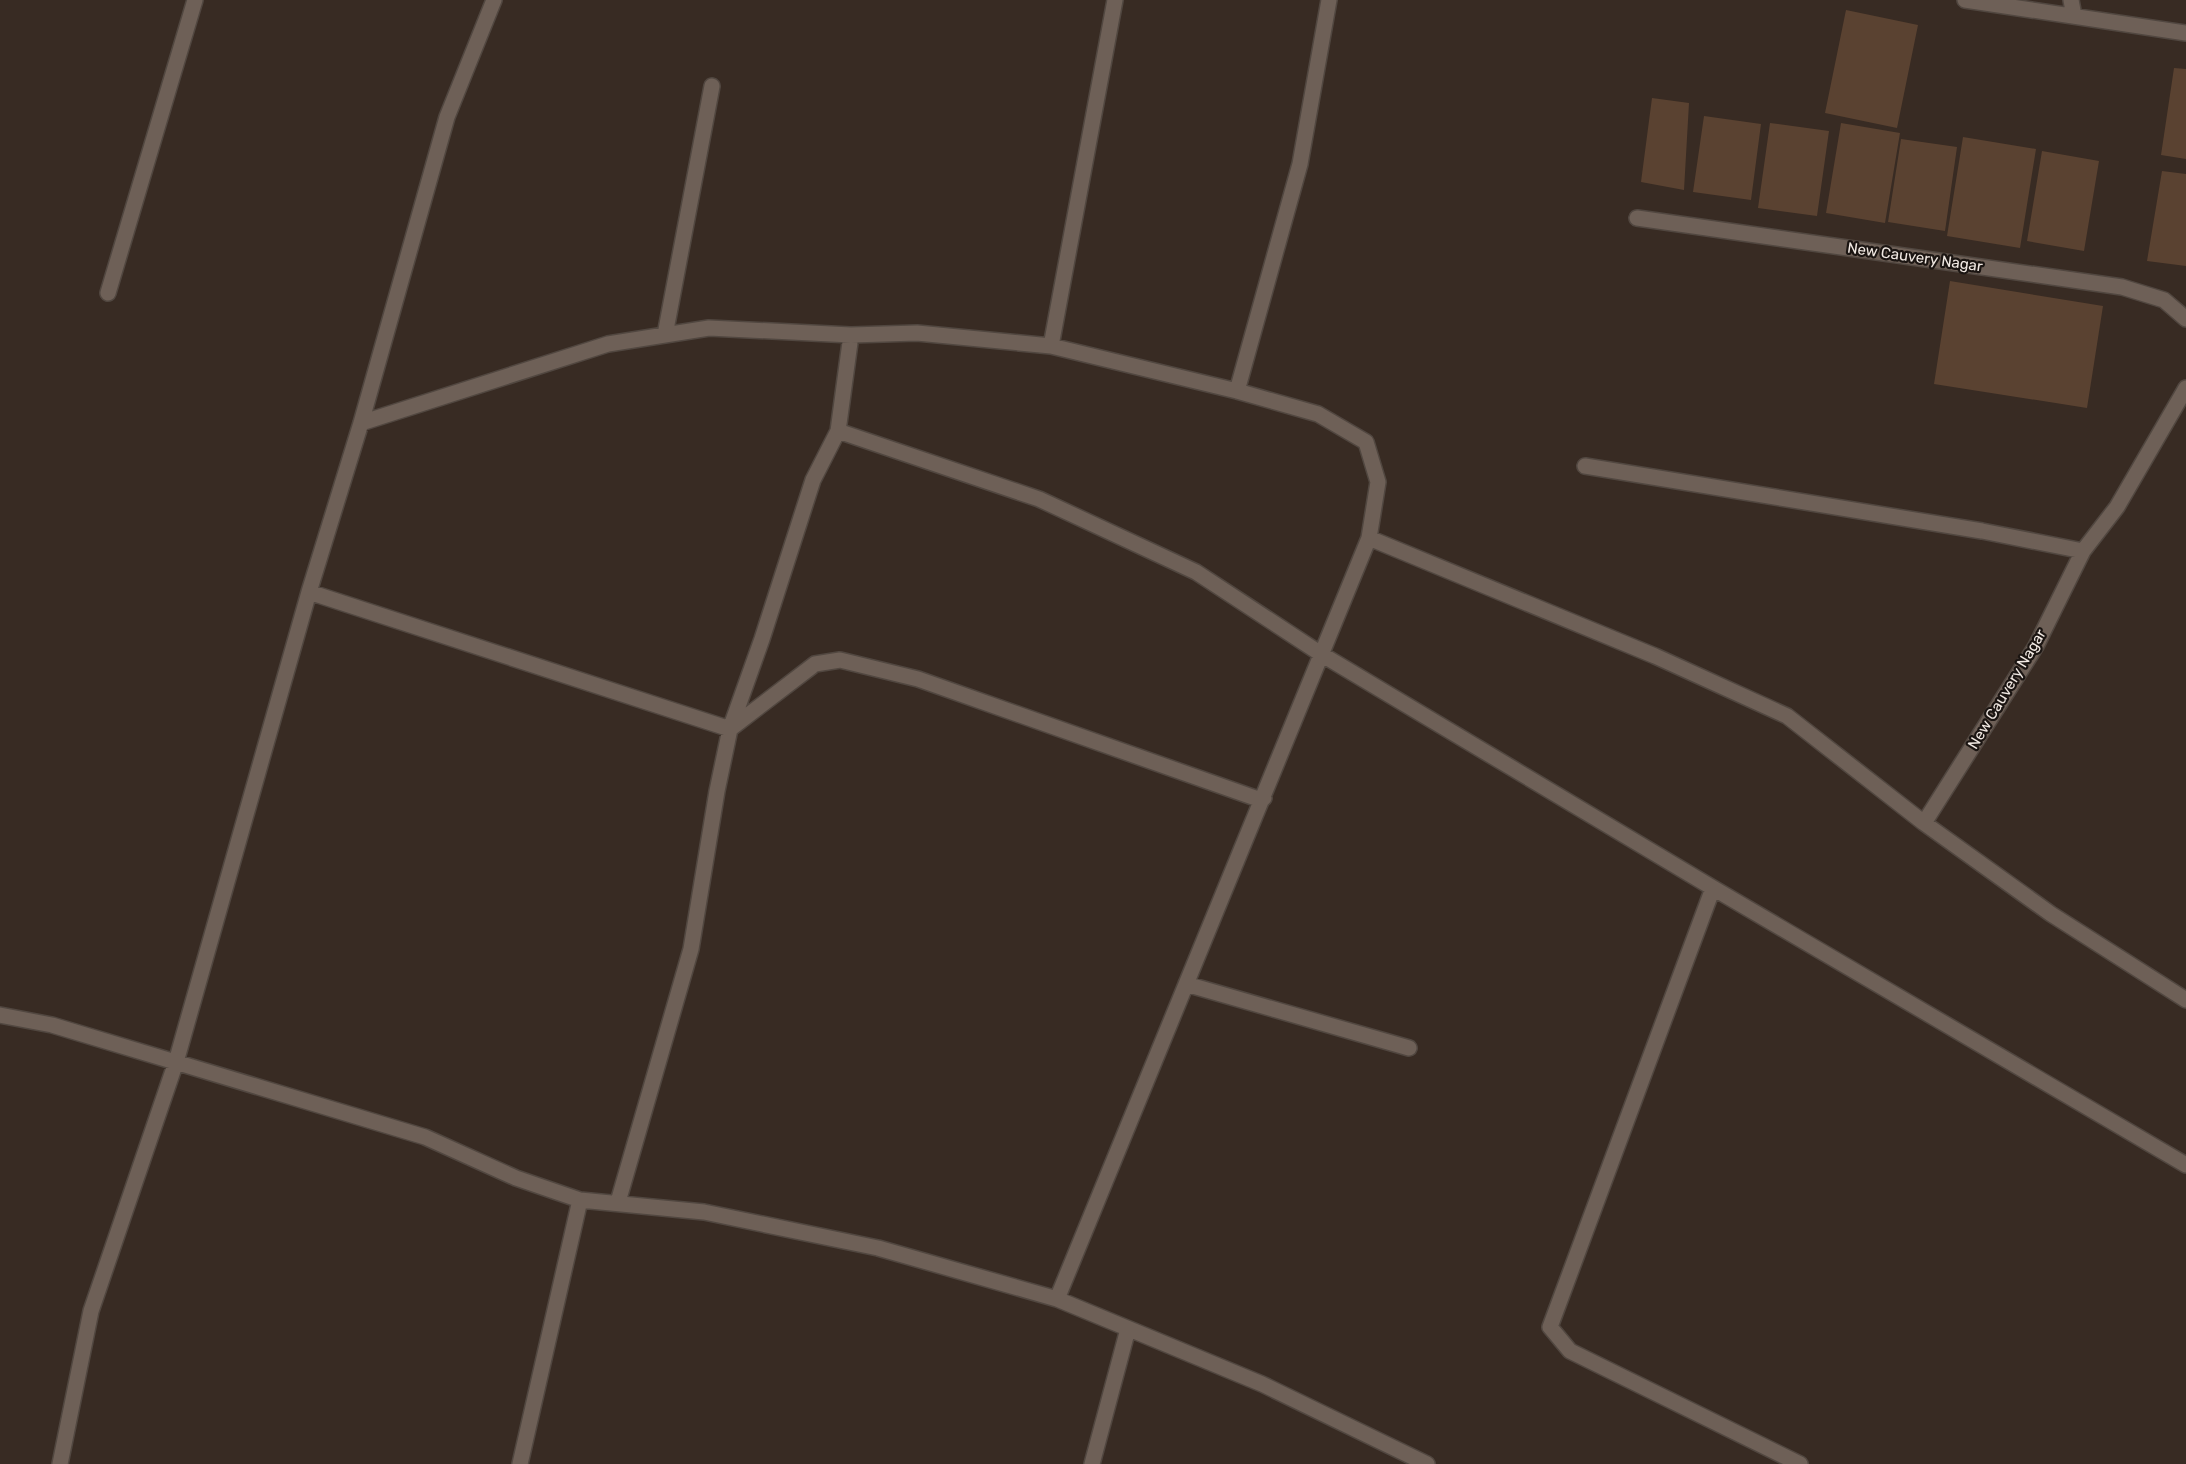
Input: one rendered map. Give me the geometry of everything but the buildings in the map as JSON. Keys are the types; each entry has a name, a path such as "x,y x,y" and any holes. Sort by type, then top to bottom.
{"street":[{"path":"108,293 195,0"},
{"path":"60,1464 90,1312 176,1062 309,592 361,423 447,117 494,0"},
{"path":"1051,346 1115,0"},
{"path":"1237,391 1300,164 1329,0"},
{"path":"1965,0 2186,32"},
{"path":"2071,0 2074,16"},
{"path":"665,335 712,86"},
{"name":"New Cauvery Nagar","path":"1636,218 2122,287 2164,300 2186,319"},
{"path":"361,423 608,344 709,328 851,336 917,333 1051,346 1237,391 1318,414 1366,442 1378,482 1369,538 1057,1300"},
{"path":"618,1202 692,949 717,791 730,728 762,638 813,480 838,431 851,336"},
{"name":"New Cauvery Nagar","path":"1924,823 2036,646 2082,551 2117,507 2186,388"},
{"path":"838,431 1040,499 1196,572 1321,654 1713,888 2186,1165"},
{"path":"1585,466 1982,531 2082,551"},
{"path":"1369,538 1655,656 1787,716 1924,823 2051,914 2186,1000"},
{"path":"309,592 730,728"},
{"path":"730,728 815,664 840,660 918,679 1263,799"},
{"path":"1713,888 1550,1327 1570,1351 1800,1464"},
{"path":"1186,984 1409,1048"},
{"path":"0,1015 52,1025 425,1137 516,1178 580,1200 618,1202 704,1212 878,1248 1057,1300 1262,1384 1427,1464"},
{"path":"520,1464 580,1200"},
{"path":"1092,1464 1128,1329"}]}
